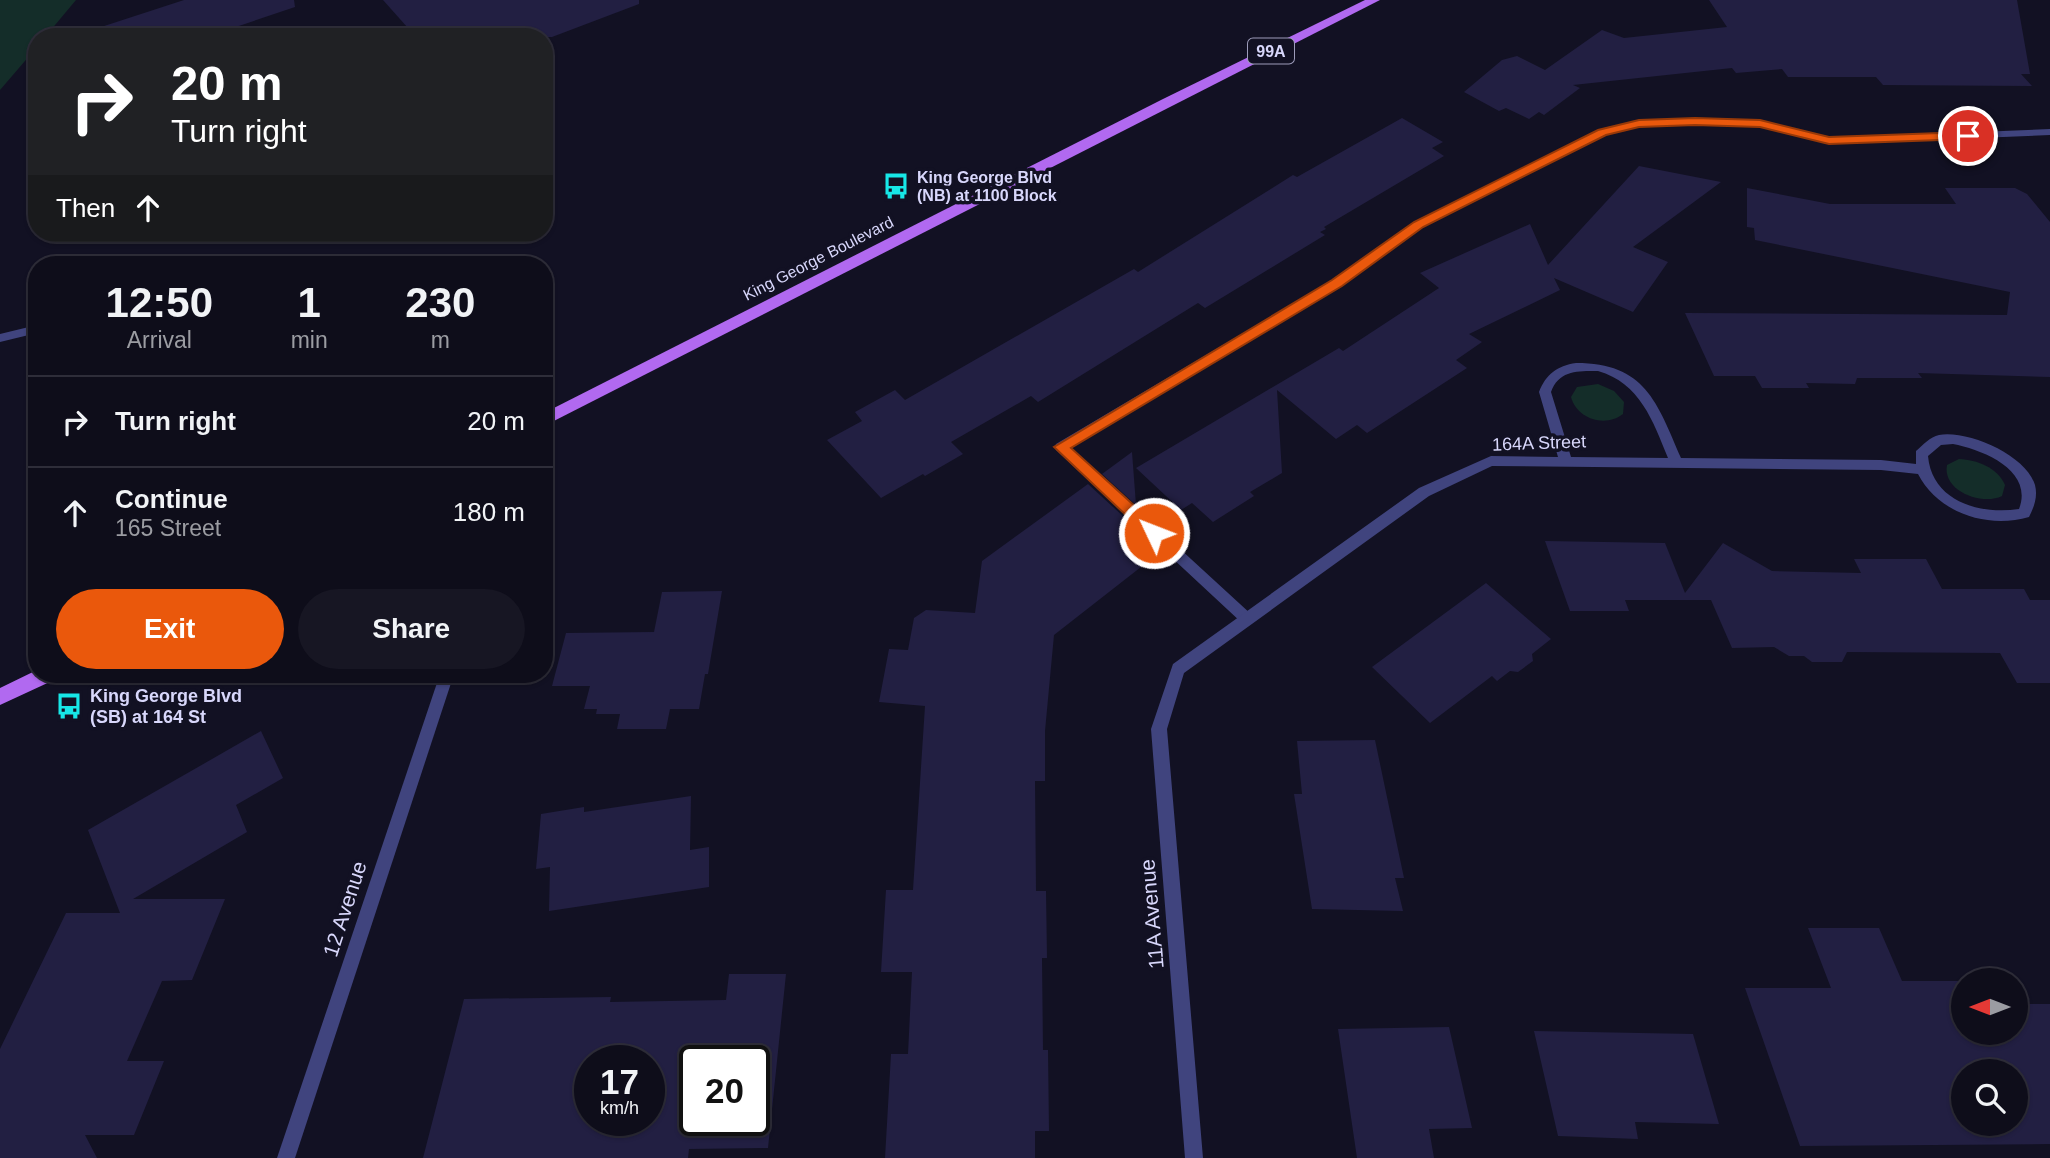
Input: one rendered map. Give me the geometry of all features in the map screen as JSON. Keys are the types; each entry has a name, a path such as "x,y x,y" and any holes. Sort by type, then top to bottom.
{"main road":[{"name":"King George Boulevard","path":"553,415 1374,0"},
{"path":"0,697 29,683"}],"street":[{"path":"1247,619 1061,447 1337,283 1418,225 1602,132 1639,123 1760,123 1829,141 2050,132"},
{"path":"0,338 28,331"},
{"path":"1566,461 1545,392 1548,382 1557,373 1585,366 1618,374 1645,393 1676,462"},
{"path":"1953,439 1979,444 2019,466 2034,492 2032,504 2024,513 2009,517 1971,512 1936,491 1922,470 1921,454 1938,440 1953,439"},
{"name":"164A Street","path":"1178,669 1424,492 1491,461 1881,465 1922,470"},
{"name":"11A Avenue","path":"1178,669 1159,729 1194,1158"},
{"name":"12 Avenue","path":"286,1158 444,683"}],"green space":[{"path":"0,0 76,0 53,28 28,28 28,57 0,90"},
{"path":"1598,384 1614,391 1624,402 1623,414 1600,421 1585,416 1574,405 1571,397 1577,387"},
{"path":"1959,459 1979,463 1997,473 2005,485 2002,496 1984,499 1957,489 1947,474 1947,465"}],"building":[{"path":"184,0 294,0 295,7 233,28 98,28"},
{"path":"383,0 639,0 639,4 553,37 553,28 408,28"},
{"path":"1709,0 2017,0 2030,74 2021,74 2032,86 1883,85 1876,77 1788,77 1782,69 1736,73 1732,68 1573,85 1580,88 1544,115 1539,112 1529,119 1506,108 1499,111 1464,92 1502,60 1517,56 1545,70 1602,30 1624,38 1727,27"},
{"path":"1402,118 1443,142 1432,148 1444,156 1324,227 1326,229 1320,232 1325,235 1205,308 1198,303 1038,402 1031,396 951,442 963,454 925,476 923,474 881,498 827,440 862,421 855,412 895,390 905,400 1134,269 1138,272 1293,175 1297,177"},
{"path":"1639,166 1721,182 1633,247 1668,262 1633,312 1554,278 1560,290 1469,334 1482,342 1456,360 1467,368 1367,433 1357,425 1336,439 1277,390 1282,473 1250,492 1254,496 1213,522 1192,503 1181,510 1136,468 1339,348 1343,351 1439,288 1420,273 1530,224 1548,265"},
{"path":"1747,188 1830,204 1956,204 1945,188 2015,188 2027,194 2050,222 2050,377 1918,373 1922,378 1857,378 1855,384 1806,383 1809,388 1762,388 1755,376 1714,376 1685,313 2007,315 2010,292 1755,240 1754,228 1747,227"},
{"path":"1132,452 1136,505 1102,474"},
{"path":"1088,484 1138,530 1141,567 1054,635 1045,731 1045,781 1035,781 1036,891 1046,891 1047,958 1042,958 1043,1050 1048,1050 1049,1131 1035,1131 1035,1158 885,1158 891,1054 908,1054 912,972 881,972 886,890 913,890 925,706 879,702 889,649 908,650 914,618 926,610 975,613 982,561"},
{"path":"1545,541 1665,543 1685,593 1723,543 1772,571 1861,573 1854,559 1926,559 1942,589 2024,589 2030,600 2050,600 2050,683 2017,683 2000,653 1847,652 1842,662 1812,662 1804,656 1789,656 1774,647 1732,648 1711,600 1625,600 1629,611 1570,611"},
{"path":"1486,583 1551,639 1532,654 1533,661 1518,672 1510,671 1497,681 1492,676 1430,723 1372,667"},
{"path":"722,591 708,674 705,674 699,709 670,709 666,729 617,729 620,714 596,714 597,709 584,709 590,686 552,686 566,633 654,632 662,592"},
{"path":"261,731 283,778 236,805 247,832 133,899 225,899 192,980 162,981 127,1061 164,1061 134,1135 85,1135 97,1158 0,1158 0,1049 66,913 120,913 88,830"},
{"path":"1375,740 1404,878 1395,878 1403,911 1312,909 1294,794 1302,794 1297,741"},
{"path":"691,796 690,850 709,847 709,887 549,911 550,867 536,869 541,814 584,807 584,812"},
{"path":"1808,928 1879,928 1902,981 1951,981 1951,1045 2028,1045 2028,1004 2050,1004 2050,1144 1800,1146 1745,988 1831,988"},
{"path":"729,974 786,974 770,1129 770,1045 679,1045 679,1136 769,1136 768,1148 689,1149 688,1158 423,1158 464,999 611,997 610,1002 726,1000"},
{"path":"1449,1027 1472,1128 1429,1129 1434,1158 1357,1158 1338,1029"},
{"path":"1534,1031 1693,1034 1719,1124 1635,1122 1638,1139 1558,1136"}],"place":[{"name":"King George Blvd (NB) at 1100 Block","path":"896,186"},
{"name":"King George Blvd (SB) at 164 St","path":"69,706"}],"route":[{"path":"1154,533 1061,447 1337,283 1418,225 1602,132 1639,123 1695,122 1760,123 1829,141 1968,136"}]}
